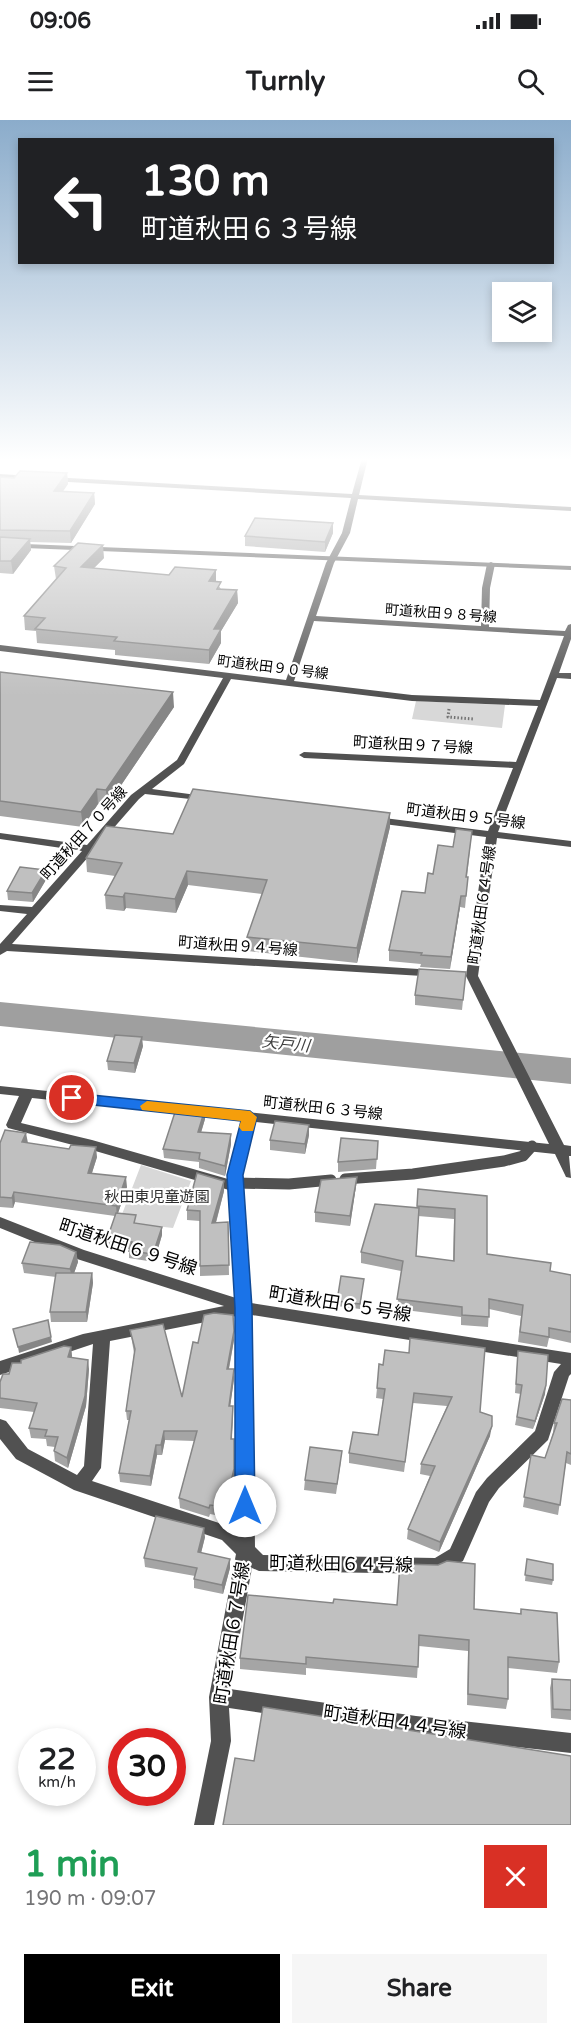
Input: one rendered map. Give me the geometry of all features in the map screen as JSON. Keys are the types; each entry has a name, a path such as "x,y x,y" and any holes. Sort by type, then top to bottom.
{"street":[{"path":"289,683 333,559 344,538"},
{"path":"0,545 571,568"},
{"path":"485,629 486,588 491,564"},
{"name":"町道秋田９８号線","path":"311,618 485,629 570,630"},
{"name":"町道秋田６４号線","path":"570,630 492,834 460,975 565,1150 571,1173"},
{"name":"町道秋田９０号線","path":"0,648 412,698 544,703"},
{"path":"554,675 571,676"},
{"name":"町道秋田７０号線","path":"1,949 143,791 181,762 228,676"},
{"name":"町道秋田９７号線","path":"304,755 519,765"},
{"path":"143,791 213,800"},
{"name":"町道秋田９５号線","path":"364,818 571,844"},
{"path":"0,836 90,849"},
{"path":"0,908 34,911"},
{"name":"町道秋田９４号線","path":"1,949 460,975"},
{"name":"町道秋田６３号線","path":"0,1090 565,1150"},
{"path":"27,1093 13,1125 41,1134 74,1140 205,1180 236,1184"},
{"name":"町道秋田６７号線","path":"204,1825 221,1741 219,1697 246,1551 244,1308 235,1175 250,1117"},
{"name":"町道秋田６９号線","path":"0,1222 79,1254 226,1300 244,1308"},
{"name":"町道秋田６５号線","path":"0,1368 82,1340 244,1308 571,1359"},
{"path":"80,1485 92,1468 102,1336"},
{"name":"町道秋田６４号線","path":"0,1426 22,1454 80,1485 228,1534 259,1563 436,1566 457,1555 482,1497 493,1483 543,1435 562,1372 571,1366"},
{"name":"町道秋田４４号線","path":"219,1697 416,1726 571,1743"}],"lane":[{"path":"236,1184 289,1184 413,1174 504,1161 523,1155 531,1146"}],"green space":[{"path":"416,701 505,705 502,728 412,719"},
{"name":"秋田東児童遊園","path":"141,1165 191,1181 173,1228 119,1222"}],"building":[{"path":"0,538 30,539 11,561 0,561"},
{"path":"266,538 327,538 325,542"},
{"path":"78,543 103,545 81,567 169,575 175,567 216,570 209,581 221,582 217,589 237,590 214,629 221,629 209,650 114,641 117,637 35,629 45,618 24,616 66,568 54,566"},
{"path":"0,672 173,692 106,790 97,789 81,812 0,801"},
{"path":"193,789 390,813 357,948 247,937 267,880 187,871 175,899 125,893 123,897 105,895 122,863 86,858 106,826 173,834"},
{"path":"456,829 472,831 466,896 461,896 451,957 389,950 402,891 425,893 428,873 433,874 438,845 453,847"},
{"path":"20,867 46,870 32,893 7,891"},
{"path":"419,969 466,972 463,1000 415,995"},
{"path":"115,1035 142,1037 134,1063 107,1061"},
{"path":"177,1106 205,1109 198,1132 231,1134 225,1166 199,1159 200,1153 163,1149"},
{"path":"275,1121 309,1125 305,1144 270,1140"},
{"path":"5,1130 26,1133 22,1142 69,1149 71,1145 96,1147 88,1173 126,1177 116,1206 14,1192 12,1198 0,1197 0,1143"},
{"path":"341,1138 378,1141 377,1159 338,1162"},
{"path":"197,1173 224,1181 212,1223 228,1222 229,1265 200,1266 200,1211 187,1210"},
{"path":"357,1177 350,1216 315,1212 321,1180"},
{"path":"418,1189 487,1196 487,1254 551,1263 550,1271 571,1275 571,1332 549,1328 549,1337 520,1332 523,1305 489,1299 489,1317 462,1315 462,1307 397,1299 403,1261 361,1252 375,1204 419,1208 416,1256 454,1261 455,1209 417,1206"},
{"path":"116,1213 136,1215 134,1223 162,1227 153,1254 129,1251 132,1242 107,1239"},
{"path":"30,1242 60,1245 76,1252 70,1269 22,1263"},
{"path":"56,1273 92,1273 86,1312 50,1312"},
{"path":"341,1276 364,1279 360,1304 337,1301"},
{"path":"214,1313 233,1315 234,1331 227,1369 234,1369 229,1406 233,1406 231,1439 234,1439 234,1469 225,1507 210,1505 209,1508 179,1498 197,1431 164,1431 161,1445 156,1445 150,1476 119,1473 131,1411 126,1411 135,1349 130,1330 163,1324 182,1397 193,1342 198,1343 204,1315"},
{"path":"48,1320 51,1337 18,1347 13,1329"},
{"path":"410,1338 485,1348 480,1412 492,1416 492,1426 440,1542 408,1529 435,1466 421,1464 452,1397 414,1393 405,1462 349,1453 353,1432 378,1435 385,1389 377,1388 379,1364 383,1365 385,1350 409,1353"},
{"path":"64,1346 71,1347 68,1357 88,1360 85,1396 67,1458 54,1451 58,1437 45,1436 47,1430 29,1428 37,1403 0,1398 0,1382 3,1374 9,1374 12,1363 21,1363 21,1360"},
{"path":"518,1351 548,1355 546,1385 535,1421 517,1417 522,1385 516,1384"},
{"path":"562,1399 571,1400 571,1454 567,1452 560,1505 524,1497 531,1455 545,1458 557,1423 554,1423"},
{"path":"310,1447 342,1451 337,1484 305,1480"},
{"path":"156,1516 204,1528 198,1552 230,1559 222,1585 194,1579 197,1568 144,1558"},
{"path":"527,1559 553,1564 553,1580 525,1575"},
{"path":"447,1561 475,1564 474,1609 521,1614 521,1609 557,1613 559,1662 508,1657 508,1699 468,1694 469,1640 419,1635 418,1667 306,1657 306,1664 240,1658 248,1595 333,1603 334,1599 397,1605 400,1564 438,1565"},
{"path":"552,1679 571,1680 571,1710 553,1709"},
{"path":"263,1707 571,1756 571,1825 223,1825 235,1758 254,1761"}],"waterway":[{"name":"矢戸川","path":"0,1014 571,1071"}],"slow traffic":[{"path":"147,1106 250,1117 247,1127"}],"route":[{"path":"72,1098 250,1117 235,1175 244,1308 245,1506"}]}
